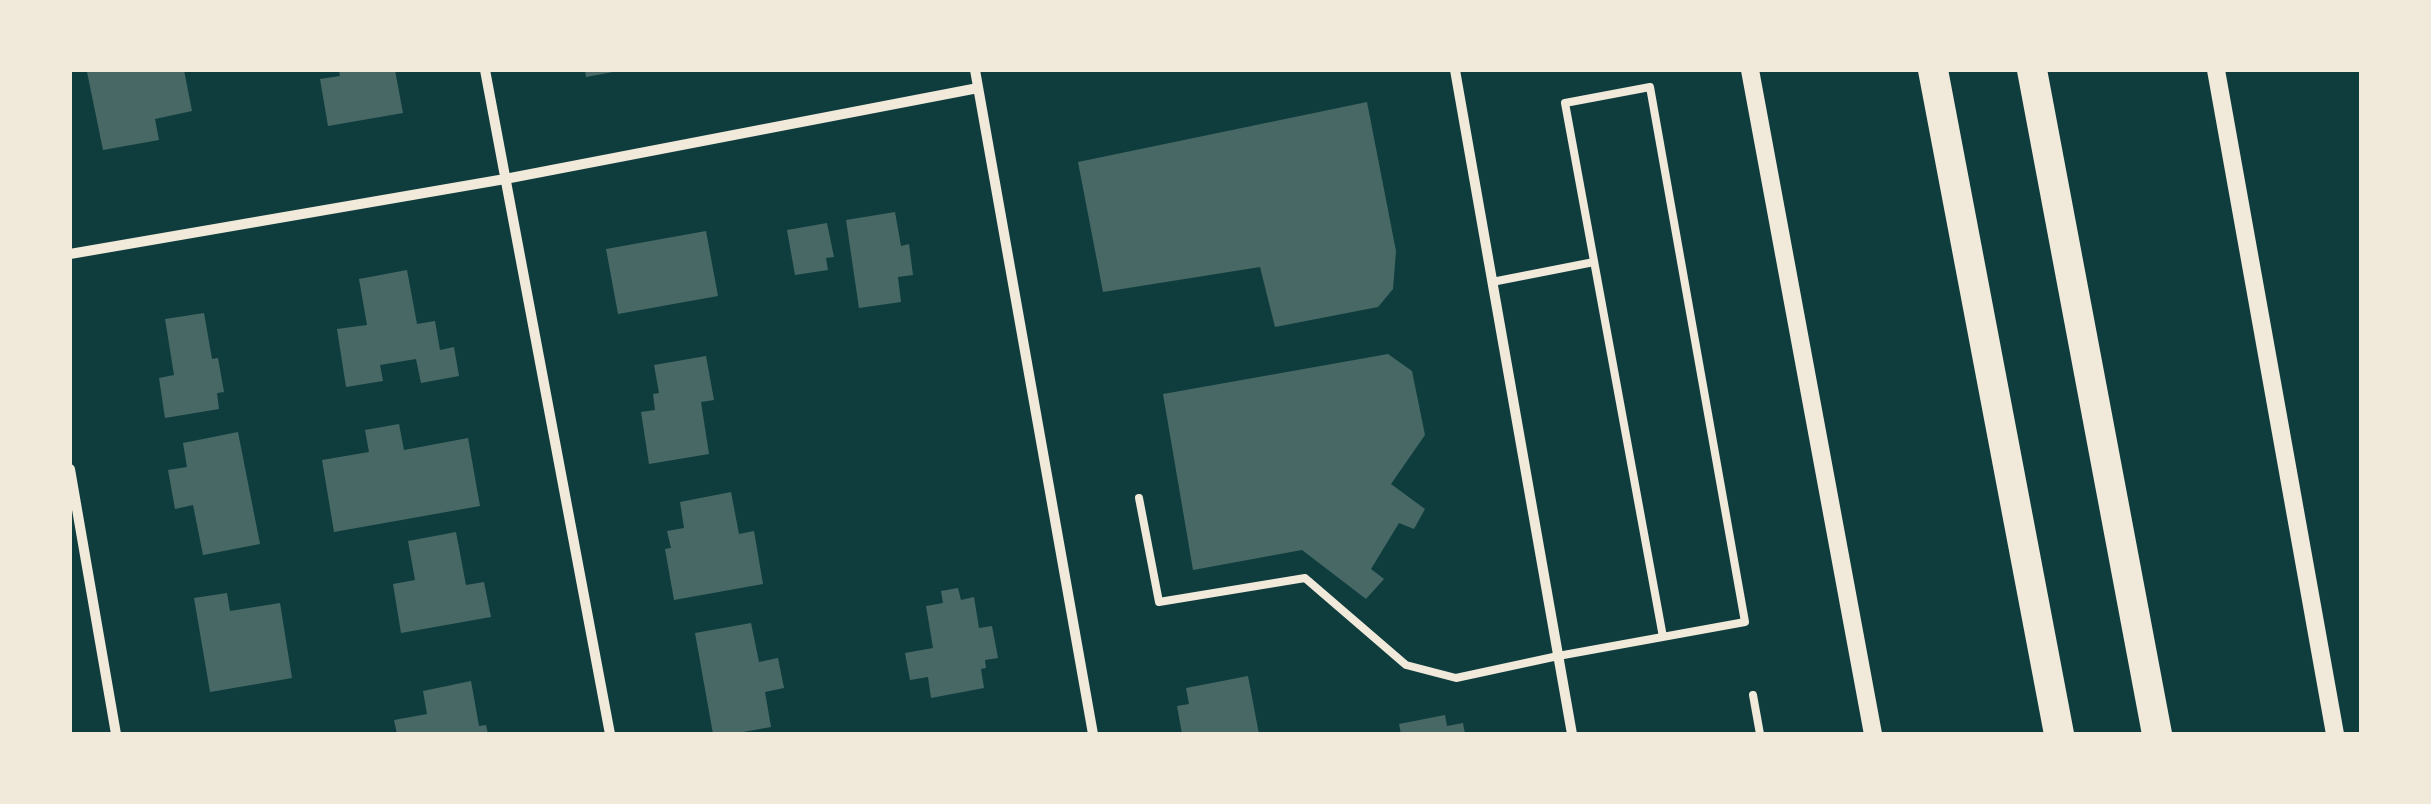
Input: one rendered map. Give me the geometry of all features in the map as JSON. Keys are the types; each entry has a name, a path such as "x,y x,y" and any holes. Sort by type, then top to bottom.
{"highway":[{"path":"1933,70 2059,734"},
{"path":"2032,70 2157,734"}],"street":[{"path":"485,70 610,734"},
{"path":"975,70 1093,734"},
{"path":"1454,70 1572,734"},
{"path":"1750,70 1873,734"},
{"path":"2216,70 2335,734"},
{"path":"70,254 505,179 978,88"},
{"path":"70,469 116,734"}],"lane":[{"path":"1139,498 1160,602 1305,578 1406,665 1456,678 1745,622 1650,87 1565,103 1662,638"},
{"path":"1492,282 1594,262"},
{"path":"1754,695 1760,734"}],"building":[{"path":"184,70 192,111 155,119 159,140 103,150 87,72"},
{"path":"339,70 395,70 403,113 328,126 320,79 340,76"},
{"path":"585,70 613,70 613,72 586,77"},
{"path":"1367,102 1396,251 1393,289 1378,307 1275,327 1260,267 1103,292 1078,162"},
{"path":"895,212 901,246 909,244 913,275 898,277 901,302 859,308 846,220"},
{"path":"827,223 834,257 826,258 828,270 795,275 787,230"},
{"path":"706,231 718,296 618,314 606,249"},
{"path":"407,270 417,324 435,321 440,350 454,347 459,376 421,383 416,359 380,365 383,381 346,387 337,329 367,325 359,279"},
{"path":"204,313 212,359 218,358 224,392 217,393 219,409 165,418 159,378 174,375 165,319"},
{"path":"1388,354 1412,371 1425,435 1391,484 1425,509 1414,529 1399,523 1371,569 1384,579 1366,599 1302,550 1193,570 1163,394"},
{"path":"706,356 714,400 701,402 709,454 649,464 641,412 655,410 653,394 659,393 654,365"},
{"path":"399,424 404,450 468,438 480,506 334,532 322,460 369,452 365,430"},
{"path":"238,432 260,544 203,555 193,505 175,509 168,470 187,467 183,443"},
{"path":"731,492 739,534 754,531 763,584 674,600 665,549 671,548 667,531 684,528 680,502"},
{"path":"456,532 466,585 484,582 491,617 401,633 393,584 415,580 408,541"},
{"path":"958,588 961,600 974,597 979,628 992,626 998,658 985,660 986,668 981,669 984,688 931,698 928,677 910,680 905,653 933,648 926,606 943,603 941,591"},
{"path":"227,593 230,611 280,603 292,678 210,692 194,598"},
{"path":"751,623 759,662 778,658 784,688 765,692 771,727 713,734 695,633"},
{"path":"1248,676 1259,734 1182,734 1177,706 1189,704 1186,688"},
{"path":"471,681 479,726 486,725 488,734 397,734 394,720 427,714 423,691"},
{"path":"1445,715 1447,726 1463,723 1465,734 1401,734 1399,724"}]}
